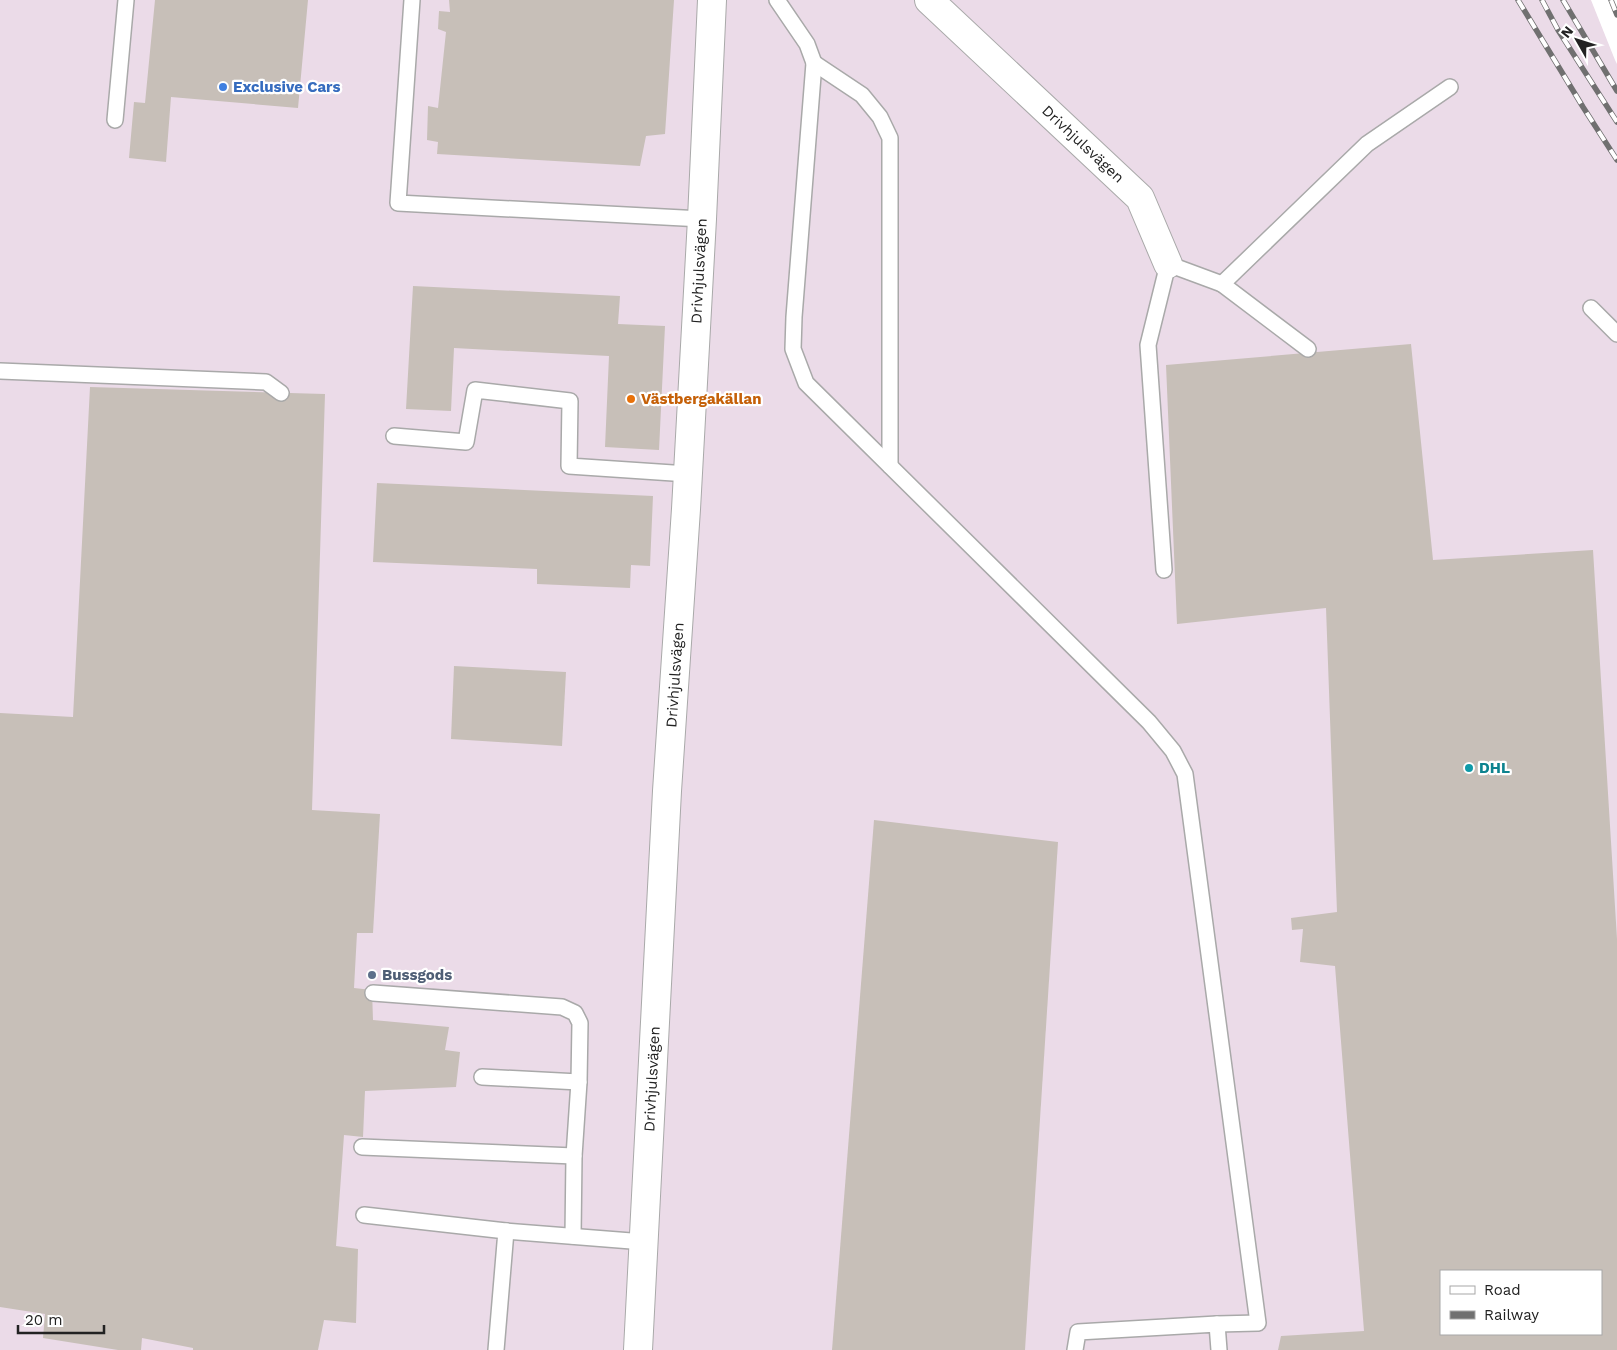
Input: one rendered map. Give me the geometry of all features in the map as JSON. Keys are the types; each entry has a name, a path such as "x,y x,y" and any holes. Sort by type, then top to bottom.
{"street":[{"name":"Drivhjulsvägen","path":"638,1350 667,791 688,474 702,219 712,0"},
{"name":"Drivhjulsvägen","path":"929,0 1140,198 1168,264"}],"lane":[{"path":"115,120 126,0"},
{"path":"412,0 398,203 702,219"},
{"path":"777,0 807,44 814,63 793,349 806,383 1150,722 1173,751 1185,774 1258,1324 1217,1324 1078,1332 1075,1350"},
{"path":"814,63 862,95 880,117 890,138 890,466"},
{"path":"1222,284 1367,144 1450,87"},
{"path":"1164,570 1148,345 1168,264 1222,284 1308,349"},
{"path":"1592,308 1617,334"},
{"path":"0,371 266,382 281,393"},
{"path":"394,436 466,442 475,390 570,401 569,466 688,474"},
{"path":"373,993 562,1007 575,1013 580,1023 579,1082 574,1156 573,1236"},
{"path":"482,1077 579,1082"},
{"path":"362,1147 574,1156"},
{"path":"364,1215 506,1231 644,1242"},
{"path":"496,1350 506,1231"},
{"path":"1217,1324 1219,1350"}],"shaded area":[{"path":"0,0 1617,0 1617,1350 0,1350"}],"pier":[{"path":"1591,0 1617,0 1617,64 1615,60"}],"building":[{"name":"Exclusive Cars","path":"155,0 308,0 298,108 171,97 166,162 129,158 134,102 145,103"},
{"path":"449,0 674,0 665,134 646,136 640,166 437,154 438,142 427,140 428,106 438,108 446,32 438,29 439,11 450,12"},
{"path":"413,286 620,296 618,324 665,326 659,450 605,447 609,356 454,348 451,411 406,409"},
{"name":"DHL","path":"1411,344 1433,560 1593,550 1617,939 1617,1350 1278,1350 1281,1336 1364,1331 1335,966 1300,962 1303,929 1292,930 1291,918 1337,912 1326,608 1177,624 1166,365"},
{"path":"90,387 325,394 312,810 380,814 373,933 357,933 354,988 372,990 373,1020 449,1027 445,1050 460,1052 456,1087 365,1091 363,1137 344,1135 336,1246 358,1249 356,1323 324,1320 318,1350 193,1350 193,1348 142,1338 141,1350 118,1350 43,1338 45,1314 0,1307 0,713 73,717"},
{"path":"377,483 653,496 650,566 631,565 630,588 537,584 537,569 373,562"},
{"path":"454,666 566,672 562,746 451,739"},
{"path":"874,820 1058,842 1025,1350 832,1350"}],"railway":[{"path":"1518,0 1617,160"},
{"path":"1542,0 1558,30 1617,122"},
{"path":"1563,0 1617,91"},
{"path":"1611,0 1617,15"}],"place":[{"name":"Exclusive Cars","path":"223,87"},
{"name":"Västbergakällan","path":"631,399"},
{"name":"DHL","path":"1469,768"},
{"name":"Bussgods","path":"372,975"}]}
